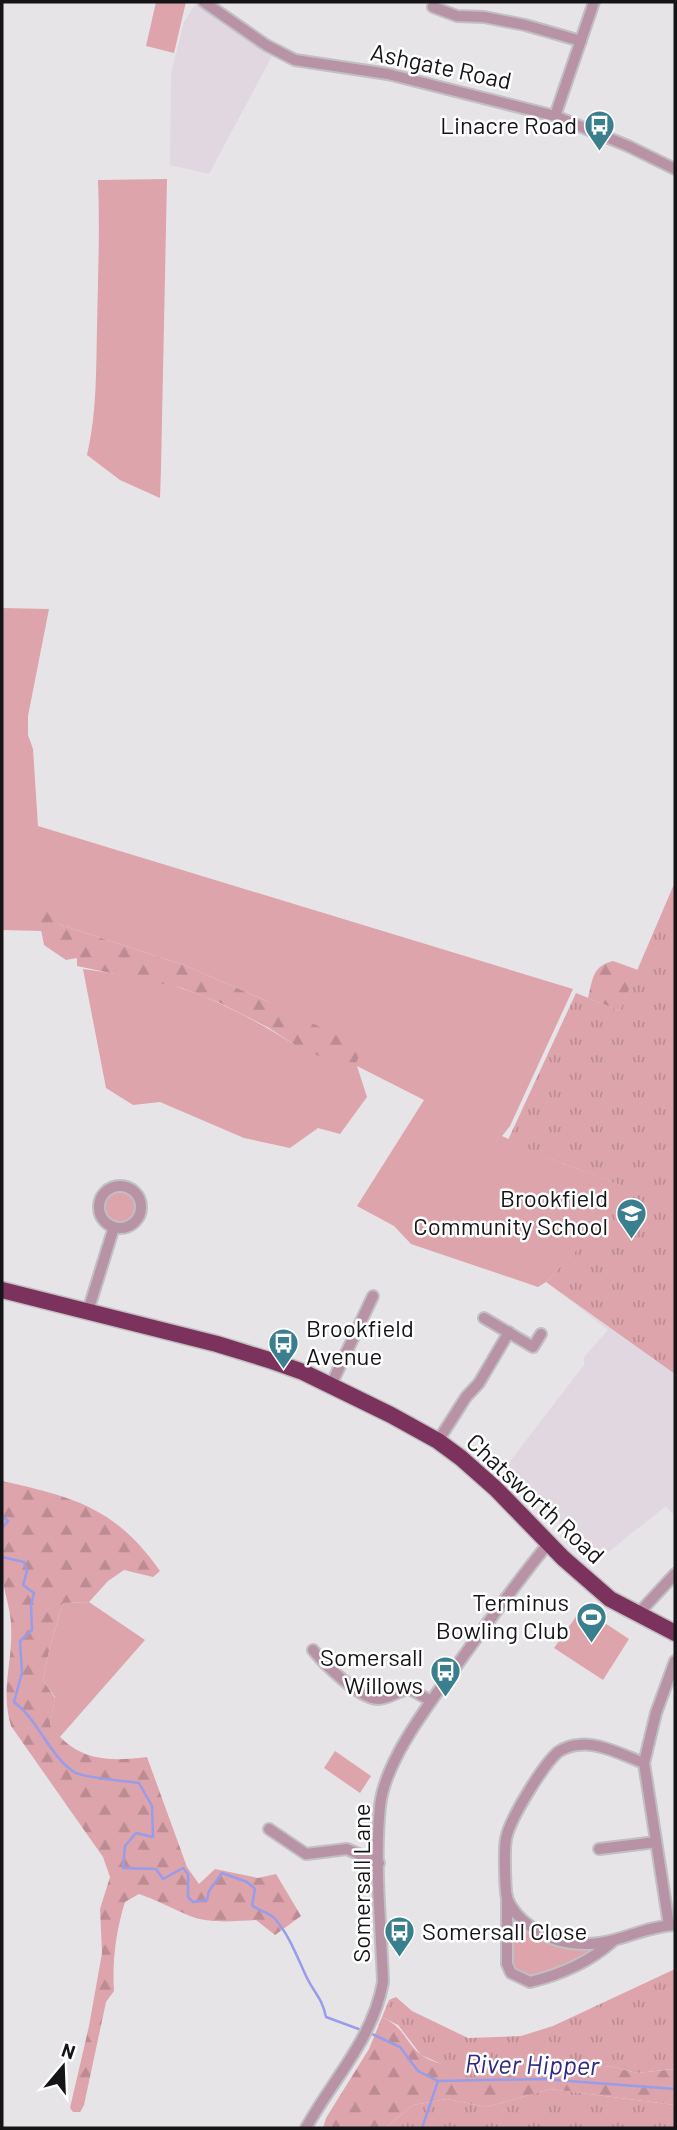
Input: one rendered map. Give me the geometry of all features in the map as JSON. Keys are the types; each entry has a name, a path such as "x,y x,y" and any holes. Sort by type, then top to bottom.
{"highway":[{"name":"Chatsworth Road","path":"2,1290 237,1349 331,1385 438,1441 496,1489 548,1544 610,1599 675,1633"}],"street":[{"name":"Ashgate Road","path":"204,2 266,45 295,60 388,74 555,116 675,169"},
{"path":"555,116 594,2"},
{"path":"433,7 457,16 484,17 525,25 581,41"},
{"path":"88,1311 114,1227"},
{"path":"331,1385 373,1296"},
{"path":"484,1318 533,1347 541,1334"},
{"path":"438,1441 466,1397 479,1384 509,1332"},
{"name":"Somersall Lane","path":"306,2128 370,2027 383,1982 380,1804 391,1767 431,1701 523,1574 548,1544"},
{"path":"637,1615 675,1574"},
{"path":"313,1650 332,1670 371,1697 383,1698 410,1689 431,1701"},
{"path":"507,1897 515,1911 546,1937 565,1942 588,1945 612,1942 672,1925 644,1763 656,1713 675,1661"},
{"path":"612,1942 600,1952 551,1977 530,1982 511,1973 507,1964 506,1838 531,1785 559,1751 579,1744 605,1749 644,1763"},
{"path":"269,1829 306,1854 347,1849 379,1863"},
{"path":"599,1849 656,1842"}],"shaded area":[{"path":"197,2 272,56 209,174 170,165 171,73 184,22"},
{"name":"Brookfield Community School","path":"675,882 675,1517 666,1506 607,1553 592,1553 504,1469 584,1365 584,1357 608,1330 546,1282 634,1191 619,1011"}],"green space":[{"path":"156,2 186,2 174,53 146,46"},
{"path":"167,179 160,498 120,480 87,455 93,423 96,375 98,180"},
{"path":"2,608 49,609 28,716 38,826 573,989 510,1126 502,1136 556,1161 635,1190 546,1282 538,1287 411,1244 394,1226 357,1206 424,1100 357,1066 367,1097 340,1134 318,1128 290,1148 244,1138 160,1102 133,1105 106,1088 83,969 147,979 184,989 241,1014 295,1045 269,1002 184,965 58,924 40,923 42,931 2,930"},
{"name":"Brookfield Community School","path":"675,882 675,1374 546,1282 634,1190 508,1140 576,993 620,1011"},
{"path":"36,904 51,905 58,924 184,965 357,1045 357,1062 349,1070 295,1045 269,1028 220,1003 182,988 77,966 77,958 66,960 44,945"},
{"path":"613,961 638,970 620,1011 588,998 597,970"},
{"path":"120,1189 132,1194 137,1206 132,1218 120,1223 108,1218 103,1206 108,1194"},
{"path":"2,1481 51,1493 92,1508 127,1533 160,1571 153,1577 124,1570 108,1581 89,1602 63,1603 43,1680 55,1698 50,1725 70,1746 93,1756 106,1759 147,1757 187,1867 199,1884 215,1869 258,1878 276,1874 301,1916 275,1935 256,1920 198,1919 139,1894 125,1902 115,1946 114,1991 106,2002 84,2105 80,2112 73,2112 70,2108 102,1953 100,1909 110,1877 103,1857 11,1726 7,1688 11,1626 2,1573"},
{"path":"89,1602 145,1640 59,1738 50,1725 55,1697 43,1680 50,1646 63,1603"},
{"name":"Terminus Bowling Club","path":"582,1608 629,1639 603,1680 554,1648"},
{"path":"335,1751 371,1776 360,1793 324,1768"},
{"path":"512,1914 539,1937 571,1946 595,1947 596,1952 551,1972 526,1976 517,1972 510,1959"},
{"path":"675,1969 673,2069 637,2073 610,2066 560,2074 553,2069 492,2078 458,2077 448,2067 421,2055 398,2025 382,2017 389,2000 396,1997 412,2011 468,2038 521,2036 553,2026"},
{"path":"382,2017 400,2030 420,2054 446,2065 504,2071 553,2069 560,2074 610,2066 637,2073 675,2069 675,2105 550,2089 487,2107 447,2099 413,2105 385,2128 323,2128 326,2118 369,2049"},
{"path":"550,2089 675,2105 675,2128 385,2128 413,2105 447,2099 487,2107"}],"waterway":[{"path":"2,1516 8,1521 2,1528"},
{"path":"2,1557 24,1562 27,1571 23,1585 34,1593 31,1605 32,1630 20,1641 22,1673 14,1702 58,1757 74,1772 95,1778 139,1783 152,1806 153,1837 136,1833 125,1846 123,1868 156,1869 163,1879 183,1868 188,1874 188,1897 193,1902 207,1900 209,1891 222,1873 247,1882 255,1889 252,1905 272,1916 285,1932 326,2017 364,2031"},
{"path":"370,2033 400,2047 418,2071 438,2081"},
{"name":"River Hipper","path":"422,2128 438,2081 542,2079 675,2089"}],"place":[{"name":"Linacre Road","path":"600,153"},
{"name":"Brookfield Community School","path":"631,1240"},
{"name":"Brookfield Avenue","path":"283,1370"},
{"name":"Terminus Bowling Club","path":"592,1644"},
{"name":"Somersall Willows","path":"446,1699"},
{"name":"Somersall Close","path":"399,1959"}]}
